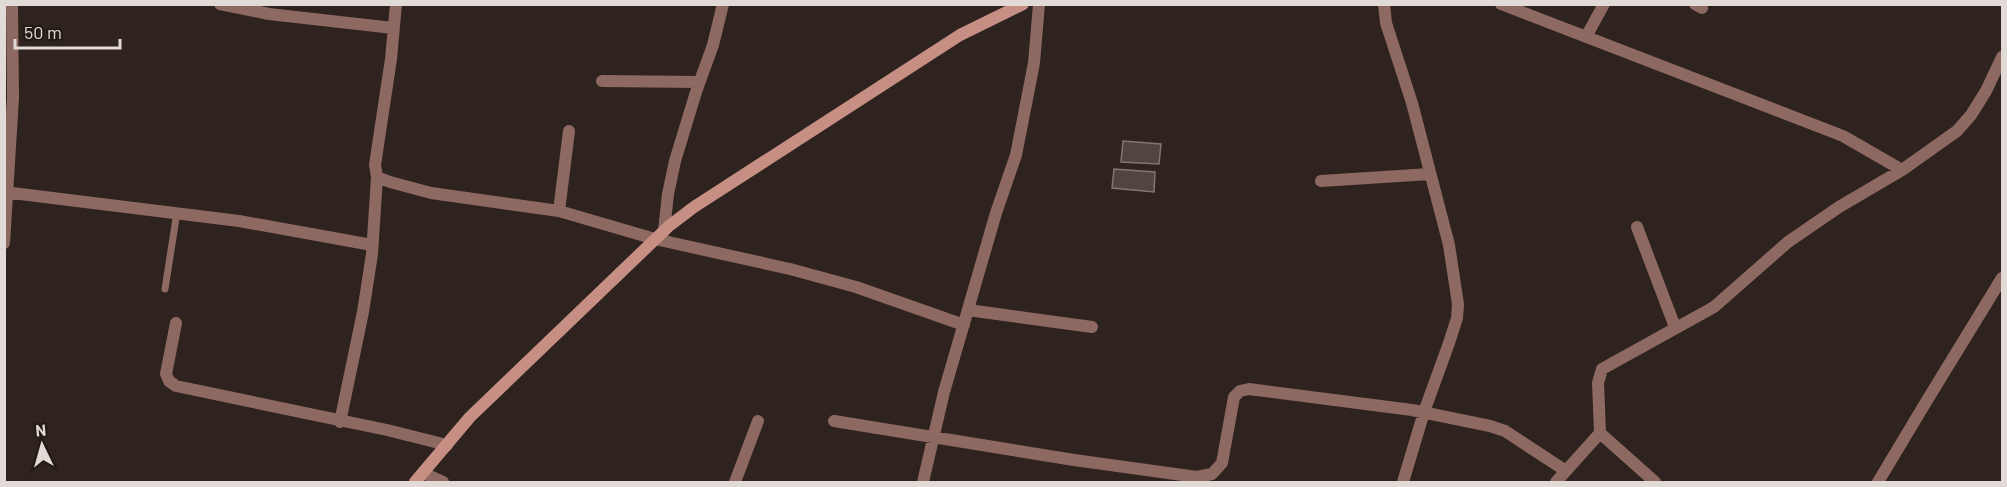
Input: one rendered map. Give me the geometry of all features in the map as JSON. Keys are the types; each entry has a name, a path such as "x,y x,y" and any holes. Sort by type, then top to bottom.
{"main road":[{"path":"419,478 470,417 660,235 713,193 960,35 1023,4"}],"street":[{"path":"4,243 12,4"},
{"path":"220,4 269,14 393,28"},
{"path":"340,422 363,312 372,245 377,177 375,165 396,4"},
{"path":"660,235 675,161 713,45 723,4"},
{"path":"923,483 944,392 996,213 1016,155 1034,63 1039,4"},
{"path":"1384,4 1386,23 1412,103 1449,245 1458,304 1452,335 1424,412 1403,483"},
{"path":"1501,4 1843,135 1902,170"},
{"path":"1586,37 1605,4"},
{"path":"1556,483 1600,433 1598,383 1602,369 1714,307 1788,242 1839,207 1902,170 1957,131 1971,115 1986,91 2002,57"},
{"path":"602,81 699,82"},
{"path":"559,212 569,131"},
{"path":"1320,181 1430,174"},
{"path":"377,177 430,193 559,212 660,235 856,286 964,325"},
{"path":"7,192 239,220 372,245"},
{"path":"1637,227 1675,327"},
{"path":"1878,483 2002,278"},
{"path":"968,310 1092,327"},
{"path":"176,323 166,374 169,381 176,386 387,430 447,445"},
{"path":"834,421 1074,460 1197,477 1212,474 1222,463 1234,397 1240,391 1249,388 1424,412 1490,426 1505,431 1566,471"},
{"path":"735,483 758,421"},
{"path":"1600,433 1655,483"},
{"path":"419,478 442,483"}],"lane":[{"path":"165,289 177,212"}],"building":[{"path":"1123,141 1161,144 1159,164 1121,162"},
{"path":"1114,169 1155,172 1154,192 1112,188"}]}
